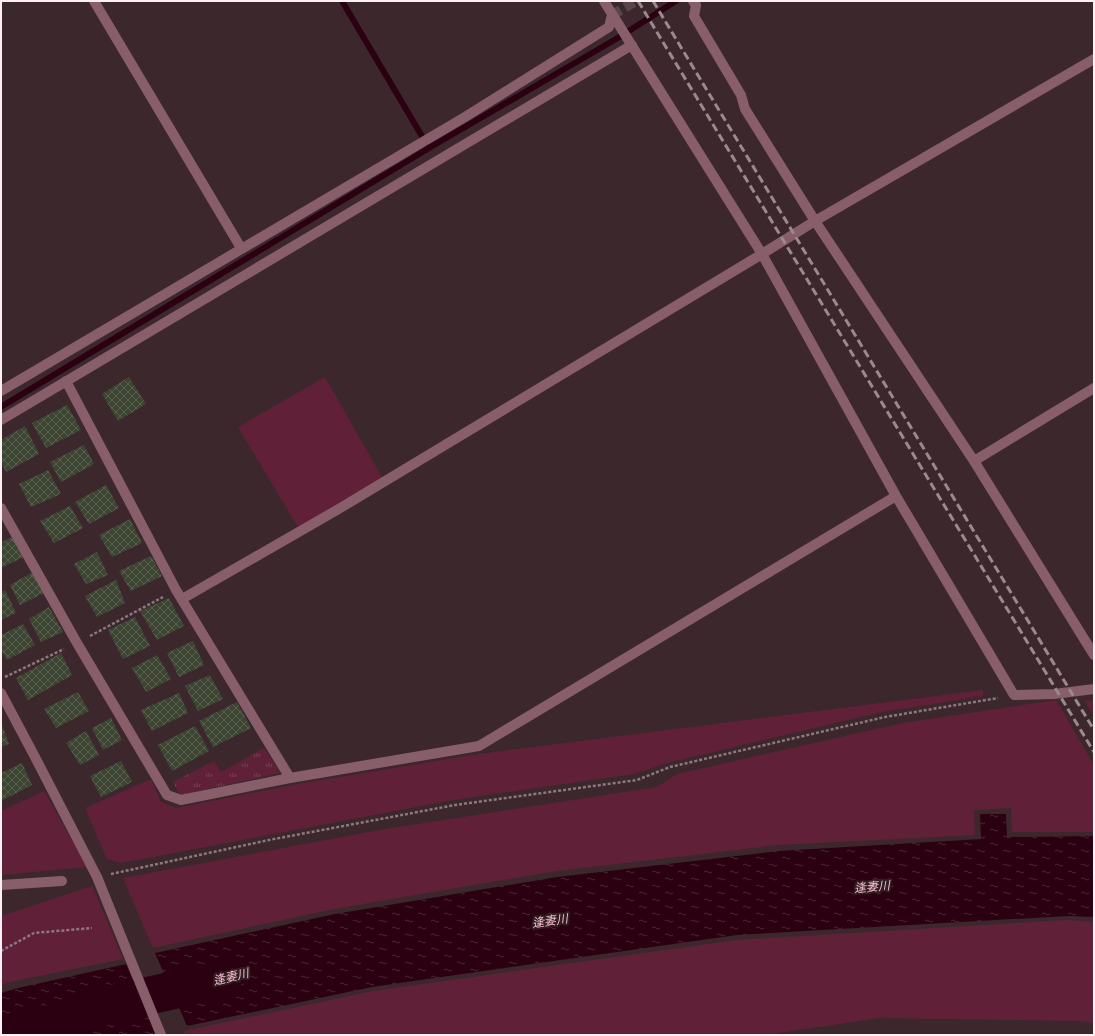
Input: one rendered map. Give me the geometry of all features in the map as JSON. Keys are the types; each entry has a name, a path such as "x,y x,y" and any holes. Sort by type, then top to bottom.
{"street":[{"path":"94,1 241,248"},
{"path":"604,1 762,254 896,496 1014,695 1054,694 1094,689"},
{"path":"697,2 694,16 741,95 745,108 814,221 974,461 1094,655"},
{"path":"1,391 465,117 609,27 612,15"},
{"path":"1,420 632,45"},
{"path":"182,599 344,506 762,254 814,221 1094,59"},
{"path":"66,381 176,590 290,778"},
{"path":"974,461 1094,388"},
{"path":"1,508 77,643 167,795 182,800 290,778 479,746 896,496"},
{"path":"1,693 97,877 161,1035"},
{"path":"1,884 62,880"}],"path":[{"path":"1,679 77,643 176,590"},
{"path":"97,877 269,840 455,805 637,780 670,767 885,717 1014,695"},
{"path":"1,951 34,933 92,928"}],"green space":[{"path":"325,377 383,479 298,527 238,427"},
{"path":"983,690 983,696 882,712 667,763 634,774 453,800 121,863 107,859 85,808 151,779 161,802 176,808 298,784 479,754"},
{"path":"1056,700 1094,765 1094,832 1012,832 1011,808 974,810 975,835 778,845 556,871 334,909 153,948 123,878 385,829 657,787 677,774 903,723"},
{"path":"1084,700 1094,701 1094,716"},
{"path":"264,748 280,773 180,795 173,782 214,761 221,772"},
{"path":"44,791 87,867 1,875 1,811"},
{"path":"92,886 123,959 14,981 1,985 1,916"},
{"path":"1067,920 1094,922 1094,1023 1079,1021 879,1018 765,1035 185,1035 184,1031 373,991 737,940"}],"water":[{"path":"980,814 1006,814 1007,837 1094,836 1094,917 1068,916 737,935 372,987 187,1026 155,953 335,914 557,877 778,851 981,839"},
{"path":"126,964 156,1034 1,1035 1,993"}],"building":[{"path":"129,377 146,404 118,421 102,394"},
{"path":"67,405 81,430 46,448 32,423"},
{"path":"25,426 39,454 6,472 1,462 1,440"},
{"path":"84,445 94,464 61,482 50,462"},
{"path":"48,470 61,494 31,507 19,484"},
{"path":"106,485 119,508 89,524 75,502"},
{"path":"70,506 83,528 54,543 40,521"},
{"path":"130,519 142,543 112,557 99,535"},
{"path":"15,536 26,556 1,568 1,542"},
{"path":"97,552 108,575 86,584 74,564"},
{"path":"151,556 162,576 131,591 119,571"},
{"path":"33,572 44,593 20,605 10,585"},
{"path":"116,580 125,603 97,617 85,596"},
{"path":"5,590 16,613 1,620 1,592"},
{"path":"169,598 184,626 157,640 140,611"},
{"path":"49,607 63,632 41,642 29,619"},
{"path":"135,617 150,646 123,659 108,630"},
{"path":"23,624 35,645 7,660 1,650 1,635"},
{"path":"193,641 204,665 179,677 167,653"},
{"path":"61,653 72,675 28,700 16,678"},
{"path":"157,655 171,679 146,692 132,668"},
{"path":"210,675 223,699 198,711 185,686"},
{"path":"78,692 89,711 56,728 44,709"},
{"path":"179,693 188,713 152,731 141,710"},
{"path":"237,702 251,728 213,747 199,721"},
{"path":"111,718 122,740 103,750 92,728"},
{"path":"1,722 9,744 1,747"},
{"path":"195,726 209,751 172,771 158,745"},
{"path":"86,731 99,755 80,765 66,743"},
{"path":"121,761 132,782 101,797 90,776"},
{"path":"22,763 32,785 1,801 1,773"}],"waterway":[{"path":"342,1 426,143"},
{"path":"1,407 429,148 616,39 676,1"},
{"name":"逢妻川","path":"17,1035 112,1004 223,979"}],"tunnel":[{"path":"612,15 636,1"}],"railway":[{"path":"638,1 1094,752"},
{"path":"653,1 1094,730"}]}
